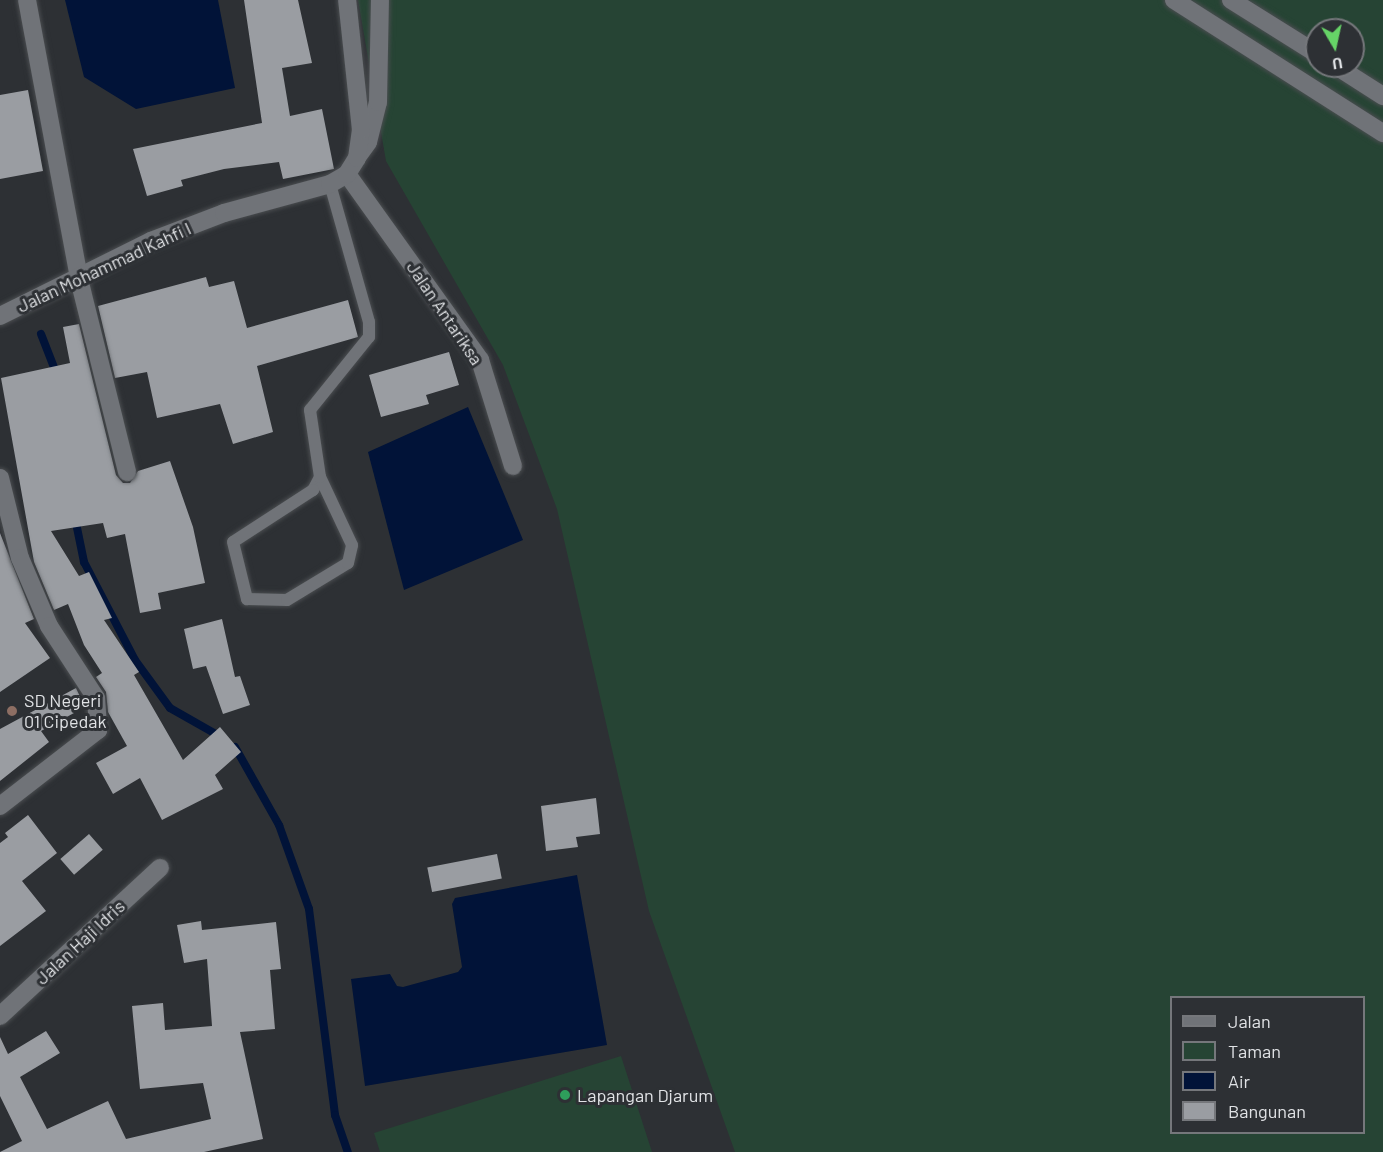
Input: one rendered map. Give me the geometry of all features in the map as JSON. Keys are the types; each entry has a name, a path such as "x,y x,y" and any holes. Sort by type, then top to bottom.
{"street":[{"path":"27,0 79,279 127,472"},
{"name":"Jalan Mohammad Kahfi I","path":"0,316 79,279 151,241 224,213 330,184 347,174 357,158 361,130 347,0"},
{"path":"357,158 368,142 378,102 380,0"},
{"path":"1174,0 1383,133"},
{"path":"1231,0 1305,46"},
{"path":"1354,78 1383,96"},
{"name":"Jalan Antariksa","path":"347,174 480,360 513,466"},
{"path":"0,478 20,558 49,626 96,698 98,730 0,806"},
{"name":"Jalan Haji Idris","path":"0,1016 160,867"}],"lane":[{"path":"320,477 313,490 233,542 247,599 287,600 348,563 352,545 346,525 320,477 310,410 369,337 369,329 330,184"}],"green space":[{"path":"358,0 1383,0 1383,1152 735,1152 649,911 557,509 503,365 386,161"},
{"name":"Lapangan Djarum","path":"621,1056 652,1152 380,1152 374,1133"}],"water":[{"path":"65,0 218,0 235,88 136,109 84,77"},
{"path":"468,407 523,540 404,590 368,452"},
{"path":"577,875 607,1045 365,1086 351,979 390,974 397,986 403,987 458,972 462,967 452,904 455,898"}],"building":[{"path":"244,0 298,0 312,63 282,68 290,116 322,109 334,169 283,179 279,162 224,169 181,180 183,186 147,196 133,149 262,123"},
{"path":"28,90 43,171 0,179 0,95"},
{"path":"206,277 209,287 234,281 247,328 348,300 358,337 257,366 273,432 233,444 220,404 157,418 147,372 115,378 98,306"},
{"path":"79,324 116,475 123,483 130,483 138,471 170,461 193,527 205,583 158,593 161,609 140,613 125,534 107,538 103,523 51,531 79,576 89,572 112,618 104,620 139,672 134,675 183,760 220,727 241,752 215,775 223,789 162,820 140,778 113,794 96,763 127,746 108,712 106,692 96,677 102,673 84,645 68,604 54,610 34,562 1,378 70,363 63,327"},
{"path":"449,352 459,385 426,395 429,404 381,417 369,375"},
{"path":"0,533 34,619 25,623 50,658 0,692"},
{"path":"222,619 235,677 240,676 250,705 223,714 206,666 193,669 184,629"},
{"name":"SD Negeri 01 Cipedak","path":"76,688 85,707 41,731 49,742 0,781 0,729"},
{"path":"596,798 600,834 576,837 578,847 546,851 541,806"},
{"path":"28,815 57,853 22,881 46,911 0,946 0,843 8,837 5,833"},
{"path":"89,834 103,850 74,875 60,859"},
{"path":"497,854 502,879 432,892 427,868"},
{"path":"201,921 202,930 276,922 281,969 270,970 275,1029 240,1032 263,1139 204,1152 0,1152 22,1141 0,1096 0,1037 8,1054 46,1031 60,1053 20,1077 47,1129 108,1101 126,1139 211,1119 203,1083 140,1089 132,1006 163,1003 165,1030 212,1026 207,959 184,963 177,925"}],"waterway":[{"path":"41,334 57,375"},
{"path":"75,518 84,562 135,660 170,708 221,737"},
{"path":"235,747 279,825 309,909 335,1115 348,1152"}],"place":[{"name":"SD Negeri 01 Cipedak","path":"12,711"},
{"name":"Lapangan Djarum","path":"565,1095"}]}
